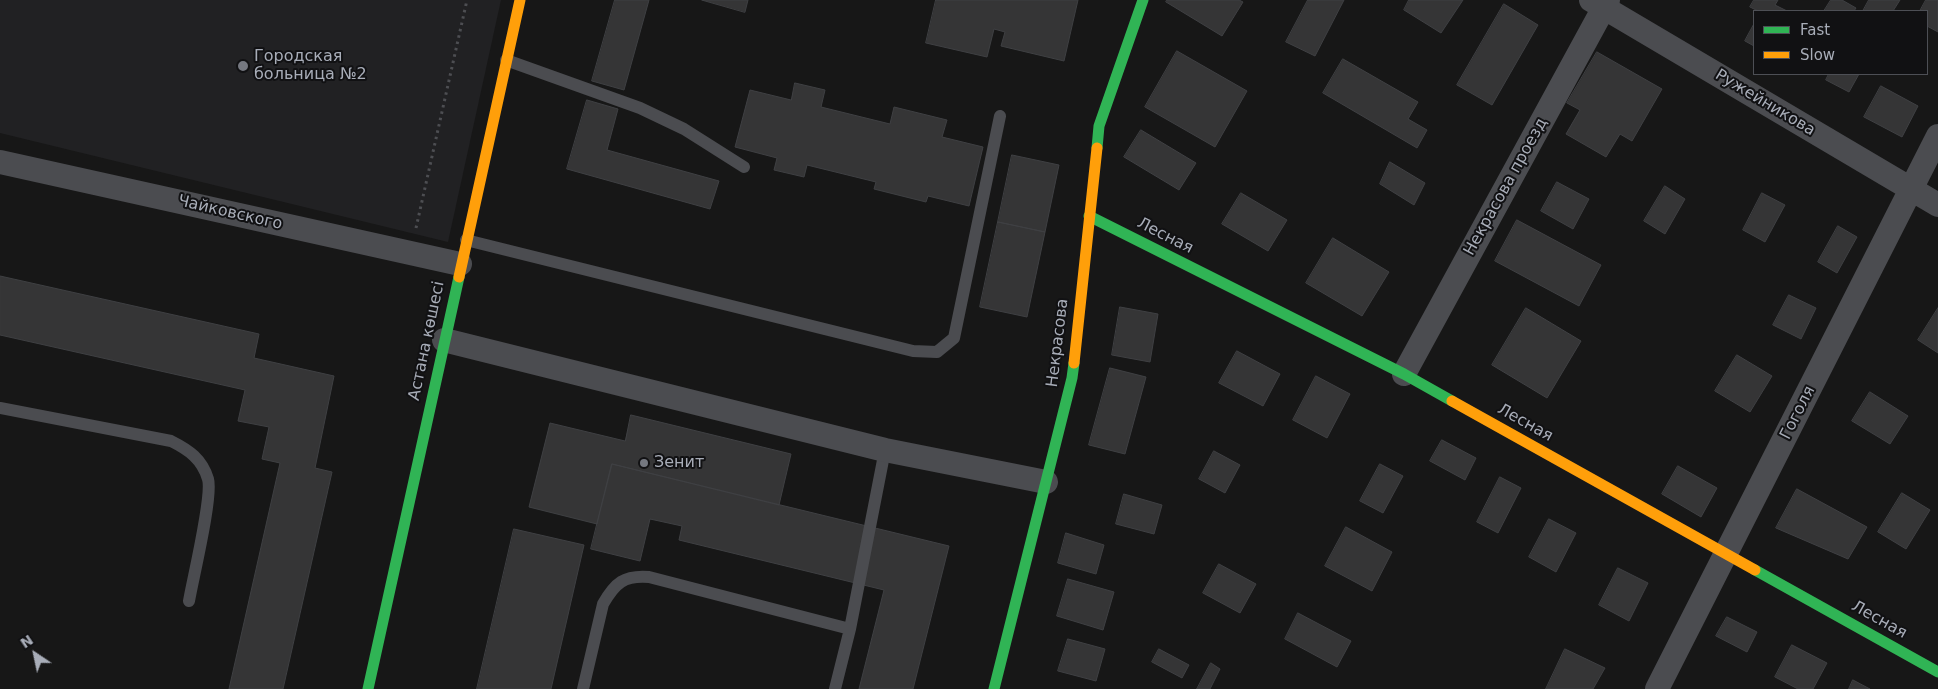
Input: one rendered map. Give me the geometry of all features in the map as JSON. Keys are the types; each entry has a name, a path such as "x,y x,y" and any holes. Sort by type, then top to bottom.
{"street":[{"name":"Астана көшесі","path":"368,689 460,264 520,0"},
{"name":"Некрасова","path":"994,689 1072,378 1099,126 1144,0"},
{"name":"Ружейникова","path":"1601,3 1938,206"},
{"name":"Некрасова проезд","path":"1404,374 1601,3"},
{"name":"Гоголя","path":"1657,689 1938,136"},
{"name":"Чайковского","path":"0,162 460,264"},
{"name":"Лесная","path":"1089,216 1404,374 1938,672"},
{"path":"444,340 885,450 1046,482"}],"lane":[{"path":"506,60 640,108 684,129 744,167"},
{"path":"466,240 913,351 937,352 954,338 1000,116"},
{"path":"0,408 171,441 189,450 202,465 208,480 208,498 189,601"},
{"path":"835,689 850,629 885,450"},
{"path":"583,689 604,604 610,592 621,582 633,576 649,577 850,629"}],"path":[{"path":"410,253 467,0"}],"shaded area":[{"name":"Городская больница №2","path":"0,0 501,0 448,242 0,133"}],"building":[{"path":"615,0 649,0 624,90 592,81"},
{"path":"702,0 748,0 745,12"},
{"path":"936,0 1078,0 1064,61 1001,46 1005,32 994,29 987,57 926,43"},
{"path":"1167,0 1239,0 1243,2 1222,36 1166,2"},
{"path":"1308,0 1344,0 1315,56 1286,42"},
{"path":"1409,0 1463,0 1441,33 1404,10"},
{"path":"1754,0 1778,0 1775,5 1785,10 1756,10 1750,7"},
{"path":"1831,0 1842,0 1856,8 1855,10 1825,10"},
{"path":"1869,0 1900,0 1894,10 1864,10"},
{"path":"1926,0 1938,0 1938,32 1928,27 1928,10 1921,10"},
{"path":"1504,4 1538,25 1492,105 1457,85"},
{"path":"1753,26 1753,45 1745,41"},
{"path":"1177,51 1247,91 1215,147 1145,107"},
{"path":"1597,52 1662,89 1632,141 1620,134 1606,157 1566,134 1580,110 1567,103"},
{"path":"1343,59 1418,102 1408,119 1427,130 1417,148 1323,93"},
{"path":"1828,75 1858,75 1849,92 1826,80"},
{"path":"795,83 825,90 821,107 890,124 894,107 947,120 942,137 983,147 969,206 928,196 926,202 874,189 876,182 807,165 804,177 774,170 777,158 735,147 750,90 791,100"},
{"path":"1881,86 1918,106 1902,137 1864,117"},
{"path":"587,100 618,109 607,150 719,181 710,209 567,169"},
{"path":"1141,130 1196,163 1179,190 1124,157"},
{"path":"1012,155 1059,165 1045,232 998,222"},
{"path":"1390,162 1425,183 1414,205 1380,184"},
{"path":"1557,182 1589,199 1573,229 1541,211"},
{"path":"1665,186 1685,199 1665,234 1644,221"},
{"path":"1241,193 1287,220 1268,251 1222,224"},
{"path":"1762,193 1785,205 1765,242 1743,230"},
{"path":"1517,220 1601,265 1579,306 1495,261"},
{"path":"998,222 1045,232 1027,317 980,307"},
{"path":"1838,226 1857,237 1837,273 1818,262"},
{"path":"1333,238 1389,272 1362,316 1306,283"},
{"path":"0,276 259,334 254,358 334,376 315,468 332,472 283,689 229,689 280,463 262,459 269,427 238,421 245,390 0,335"},
{"path":"1789,295 1816,308 1801,339 1773,325"},
{"path":"1120,307 1158,314 1150,362 1112,355"},
{"path":"1526,308 1581,341 1547,398 1492,365"},
{"path":"1938,308 1938,353 1918,340"},
{"path":"1237,351 1280,374 1263,406 1219,383"},
{"path":"1737,355 1772,376 1750,412 1715,391"},
{"path":"1110,368 1146,377 1125,454 1089,445"},
{"path":"1316,376 1350,394 1327,438 1293,420"},
{"path":"1870,392 1908,416 1890,444 1852,421"},
{"path":"631,415 791,454 779,505 612,464 597,524 529,507 550,423 625,441"},
{"path":"1442,440 1476,458 1465,480 1430,461"},
{"path":"1214,451 1240,465 1225,493 1199,479"},
{"path":"612,464 949,546 913,689 859,689 884,590 679,540 682,526 650,519 640,561 591,549"},
{"path":"1380,464 1403,476 1383,513 1360,501"},
{"path":"1678,466 1717,488 1701,517 1662,494"},
{"path":"1500,477 1521,488 1498,533 1477,522"},
{"path":"1797,489 1867,527 1848,559 1776,528"},
{"path":"1902,493 1930,510 1906,549 1878,532"},
{"path":"1124,494 1162,505 1154,534 1116,524"},
{"path":"1549,519 1576,533 1556,572 1529,557"},
{"path":"1346,527 1392,552 1372,591 1325,566"},
{"path":"514,529 584,545 551,689 477,689"},
{"path":"1066,533 1104,545 1096,574 1058,563"},
{"path":"1219,564 1256,584 1240,613 1203,593"},
{"path":"1618,568 1648,583 1629,621 1599,605"},
{"path":"1068,579 1114,592 1103,630 1057,616"},
{"path":"1298,613 1351,641 1337,667 1285,639"},
{"path":"1727,617 1757,632 1747,652 1716,636"},
{"path":"1068,639 1105,649 1096,681 1058,671"},
{"path":"1792,645 1827,663 1813,689 1798,689 1775,677"},
{"path":"1159,649 1189,665 1182,678 1152,662"},
{"path":"1565,649 1605,668 1593,689 1546,689"},
{"path":"1211,663 1220,669 1210,689 1197,689"},
{"path":"1853,680 1870,689 1849,689"}],"traffic: fast":[{"path":"1097,148 1099,126 1143,0"},
{"path":"1089,216 1404,374 1452,401"},
{"path":"368,689 459,277"},
{"path":"994,689 1072,378 1074,363"},
{"path":"1755,570 1938,672"}],"traffic: slow":[{"path":"459,277 520,0"},
{"path":"1074,363 1097,148"},
{"path":"1452,401 1755,570"}],"place":[{"name":"Городская больница №2","path":"243,66"},
{"name":"Зенит","path":"644,463"}]}
